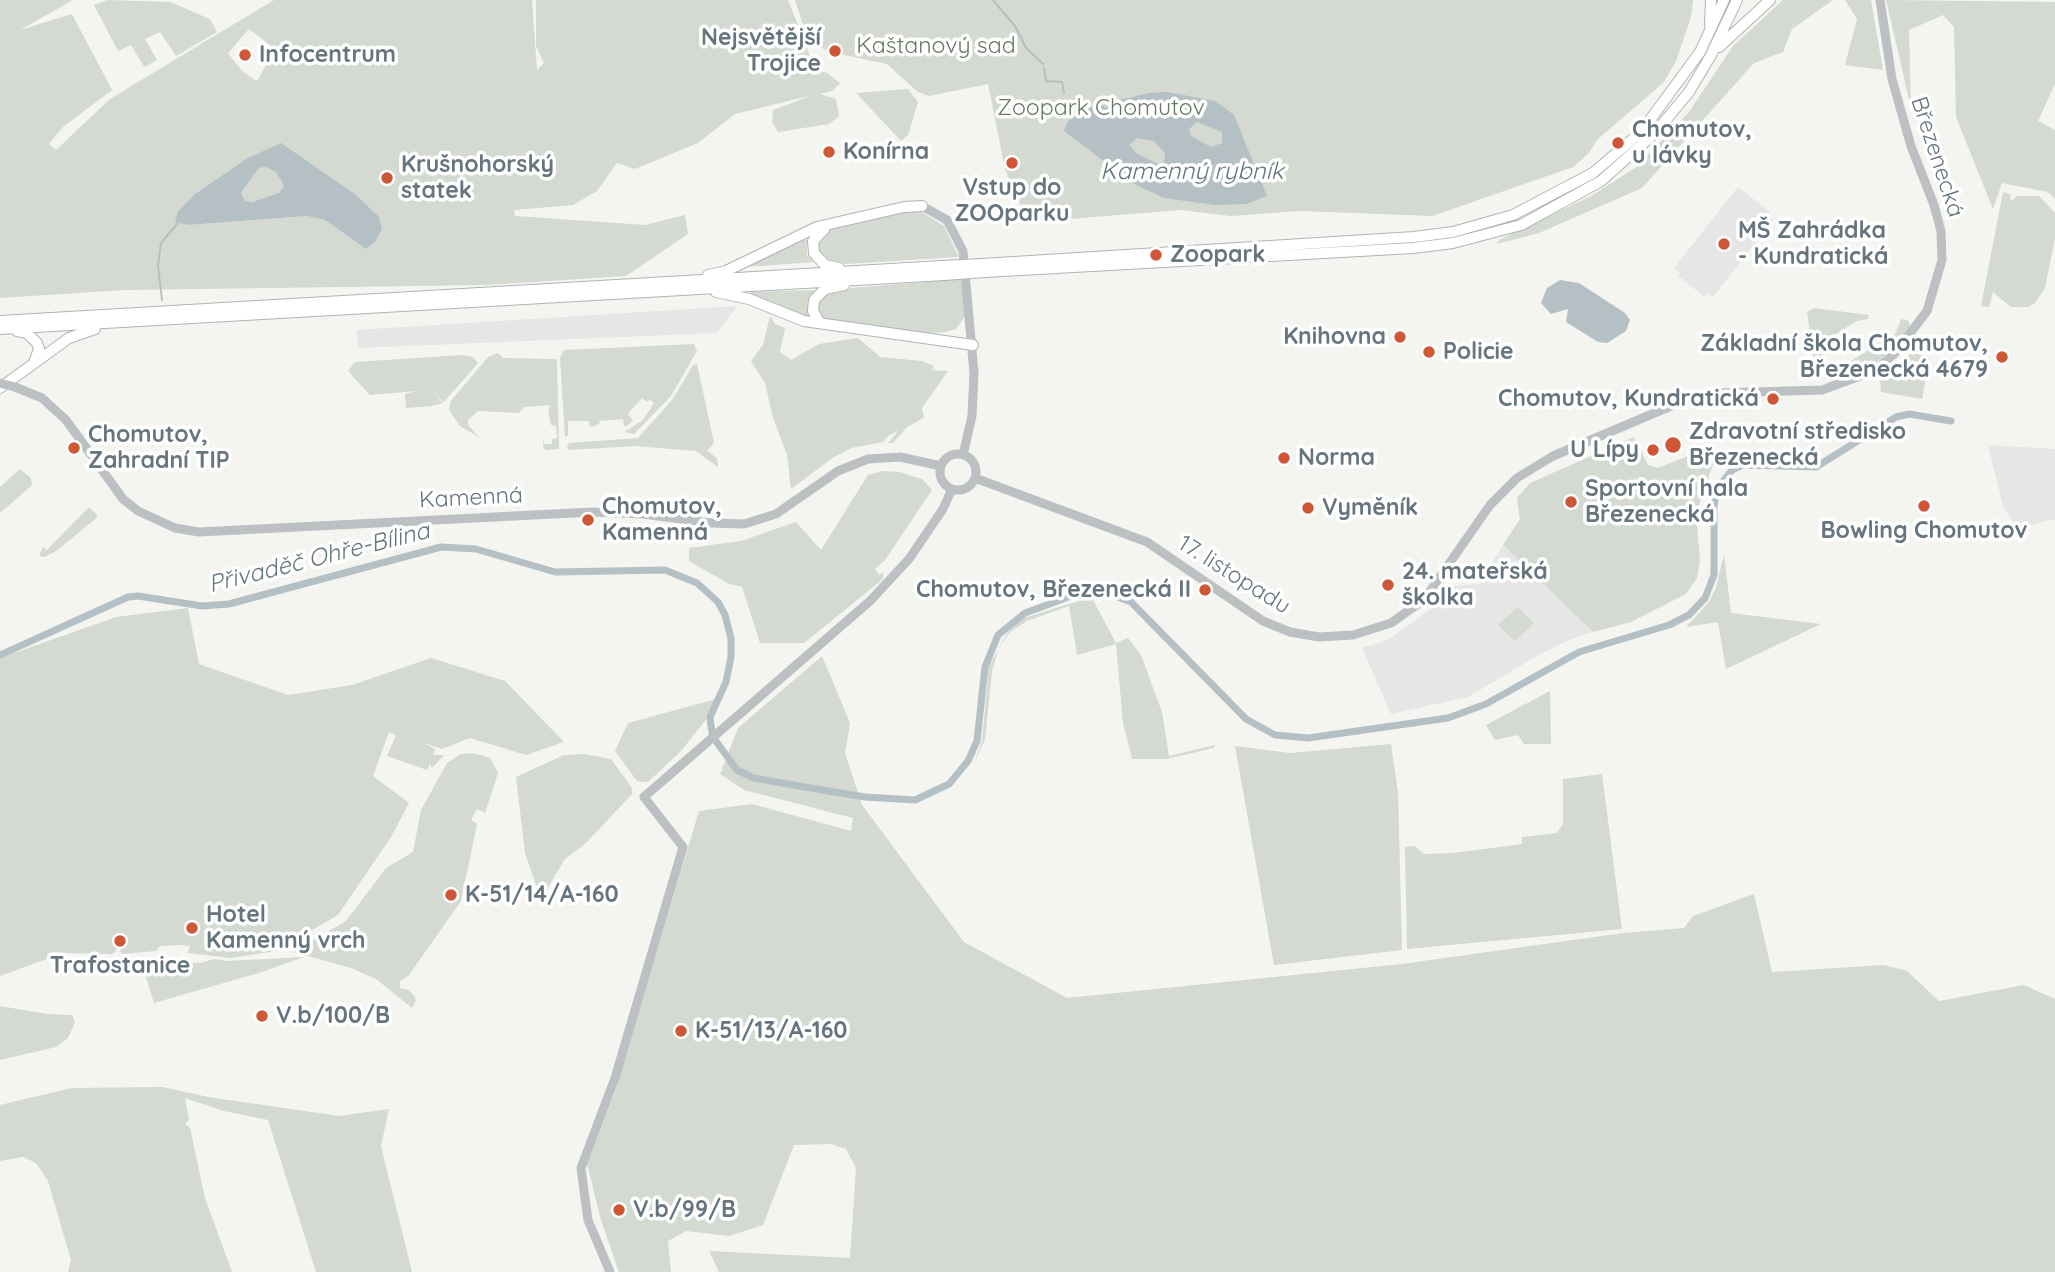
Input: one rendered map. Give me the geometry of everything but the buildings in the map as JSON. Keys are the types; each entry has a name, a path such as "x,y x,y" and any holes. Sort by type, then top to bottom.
{"highway":[{"path":"1709,34 1711,0"},
{"path":"984,268 1414,237 1487,223 1539,204 1593,173 1622,150 1662,107 1709,34 1724,0"},
{"path":"1,326 118,324 855,271 943,270 1413,248 1492,234 1551,211 1610,174 1637,152 1670,116 1710,57 1737,0"},
{"path":"1710,57 1770,0"},
{"path":"685,285 726,271 803,232 904,207 922,206"},
{"path":"837,223 816,235 814,253 825,265 855,271"},
{"path":"1,326 685,285 872,278 943,270"},
{"path":"820,323 813,311 814,300 825,289 872,278"},
{"path":"685,285 749,299 790,316 820,323 973,345"},
{"path":"0,386 79,333 118,324"},
{"path":"1,326 27,333 34,339 39,349 34,363"}],"street":[{"name":"Březenecká","path":"1505,489 1553,456 1690,398 1753,391 1796,393 1841,385 1874,371 1895,354 1910,335 1927,311 1938,276 1942,260 1941,231 1892,79 1880,0"},
{"path":"922,206 947,220 959,239 973,345 972,416 963,455"},
{"name":"Kamenná","path":"0,386 15,387 42,398 66,420 123,499 158,522 200,531 593,512 744,524 776,514 838,471 867,459 900,457 941,466"},
{"path":"963,455 975,467 975,478 963,489 952,489 941,477 941,466 947,458 963,455"},
{"name":"17. listopadu","path":"975,478 1139,539 1263,621 1290,632 1319,636 1353,635 1371,631 1418,604 1429,594 1490,505 1505,489"},
{"path":"610,1272 588,1220 581,1168 615,1078 683,847 644,797 892,579 923,539 952,489"}],"shaded area":[{"name":"MŠ Zahrádka - Kundratická","path":"1738,187 1770,212 1767,215 1773,220 1713,297 1708,294 1705,297 1678,276 1680,273 1674,268"},
{"path":"737,306 717,333 359,348 356,330"},
{"path":"1988,445 2055,449 2055,519 2017,528 2003,506"},
{"path":"1503,545 1593,632 1571,639 1537,656 1468,697 1391,714 1362,648 1388,640 1435,606 1453,586 1479,584"}],"green space":[{"path":"0,0 73,0 20,30 72,14 112,90 63,127 49,144 56,150 110,99 274,0 532,0 537,70 544,63 536,46 536,0 788,0 815,69 827,73 840,83 832,91 820,94 836,99 839,116 829,124 778,132 772,122 773,110 813,95 735,114 698,143 635,169 617,163 597,191 573,205 514,210 515,216 645,225 685,215 688,234 626,276 487,285 125,290 0,298","holes":["249,29 275,49 257,81 243,72 228,53","246,159 356,195 366,249 325,220 307,216 189,225 178,211 195,194"]},
{"path":"107,0 170,2 210,19 217,32 176,56 160,32 145,39 157,60 144,67 131,45 118,51 94,5"},
{"name":"Zoopark Chomutov","path":"795,0 1693,0 1691,17 1676,61 1664,82 1597,140 1589,153 1573,167 1432,216 1300,211 1231,216 1181,210 1044,221 1025,215 1005,169 988,84 929,96 918,92 887,64 830,52 816,45 802,22"},
{"path":"1783,0 1833,0 1792,29 1783,52 1754,63 1642,188 1539,233 1497,244 1499,240 1591,196 1635,168 1689,112 1733,46"},
{"path":"1845,0 1871,0 1883,70 1845,65 1857,19"},
{"path":"1886,0 2055,2 2055,84 2038,121 2055,130 2055,199 2048,192 2002,183 1993,209 1956,117 1954,27 1943,15 1909,30 1911,108"},
{"path":"908,89 918,102 908,135 901,141 856,93"},
{"path":"266,167 276,172 284,186 280,193 252,202 245,201 241,193 259,168"},
{"path":"2003,192 2010,194 2011,201 2017,196 2039,196 2055,213 2055,238 2045,288 2035,303 2028,307 2011,307 1993,292 1989,307 1981,306"},
{"path":"920,211 944,226 959,257 846,264 829,262 818,253 818,237 825,231 904,212"},
{"path":"804,238 807,241 807,255 814,262 747,267"},
{"path":"962,279 965,316 956,329 946,332 930,333 825,320 818,312 820,297 838,289"},
{"path":"814,290 808,317 750,294 751,292"},
{"path":"1814,308 1869,315 1868,319 1857,321 1822,342 1821,369 1816,374 1815,369 1820,364 1815,365 1807,312"},
{"path":"770,316 775,324 785,328 780,352 791,360 819,344 858,338 880,357 922,361 934,366 932,370 948,371 922,408 924,418 907,427 893,443 888,443 898,431 883,442 851,448 834,457 791,489 787,455 773,418 765,383 751,361 763,345"},
{"path":"1901,319 1909,321 1910,327 1899,343 1872,366 1835,382 1824,378 1896,333"},
{"path":"694,344 697,351 671,396 634,434 624,432 643,420 654,403 650,399 647,402 642,398 628,414 633,420 627,426 624,426 623,419 600,421 590,427 589,421 568,421 568,436 565,437 560,358 564,350"},
{"path":"498,353 503,358 557,359 559,449 546,450 543,447 543,439 544,444 552,444 552,439 557,438 556,426 551,425 548,410 551,405 524,407 519,413 478,411 468,420 468,425 479,437 460,426 449,410 451,401 488,357"},
{"path":"1912,353 1930,357 1922,399 1881,392 1880,379"},
{"path":"462,355 473,357 478,363 444,402 433,392 443,403 431,406 406,408 405,394 416,391 370,395 348,371 355,362"},
{"path":"697,364 714,443 707,451 717,458 718,467 696,451 635,446 569,450 567,447 569,443 638,438 672,400 693,365"},
{"path":"1634,437 1648,465 1658,468 1696,453 1714,461 1696,514 1700,561 1697,578 1686,594 1631,622 1593,632 1503,545 1520,519 1517,498 1530,483"},
{"path":"20,469 31,478 32,485 0,513 0,487"},
{"path":"883,471 899,472 922,479 932,490 885,560 875,569 879,575 883,572 883,579 804,643 760,643 742,587 729,584 689,561 689,548 741,541 796,522 821,550 868,475"},
{"path":"89,507 98,516 93,521 56,551 45,557 39,556 43,547 47,550"},
{"path":"1724,554 1731,613 1821,624 1726,669 1718,622 1686,627 1709,602 1716,588"},
{"path":"1088,598 1099,599 1093,600 1116,643 1128,638 1141,655 1162,712 1169,756 1215,745 1214,748 1166,759 1132,759 1123,723 1116,644 1077,655 1069,606 1027,621 1010,632 998,650 992,671 985,739 974,764 982,741 989,666 1008,632 1024,618"},
{"path":"1518,607 1534,623 1515,641 1498,625"},
{"path":"188,608 199,664 288,695 352,685 431,658 505,681 564,742 526,755 470,738 442,749 424,743 435,749 433,755 444,755 432,768 430,764 427,770 387,756 396,735 389,732 373,776 409,803 391,837 338,915 276,951 231,958 188,953 190,946 183,945 160,946 156,951 122,954 120,951 124,937 119,936 116,951 112,954 63,953 0,976 0,658 116,617"},
{"path":"822,656 850,723 845,753 862,805 964,942 1067,998 1402,964 1623,933 1684,928 1693,916 1754,894 1772,972 1884,965 1907,971 1939,1001 2024,985 2055,999 2055,1272 719,1272 709,1251 850,1258 856,1168 846,1149 831,1144 794,1145 763,1225 729,1236 686,1231 668,1241 671,1272 619,1272 601,1220 587,1164 615,1092 699,811 752,804 851,831 853,818 744,790 720,774 738,728"},
{"path":"1550,691 1551,744 1524,744 1518,735 1495,740 1486,725"},
{"path":"716,699 709,716 681,751 648,782 637,781 615,751 628,723"},
{"path":"1391,744 1398,792 1402,950 1274,965 1235,746 1290,753"},
{"path":"473,753 490,758 498,773 485,813 477,809 471,820 477,824 461,901 409,975 400,981 400,988 409,990 415,997 412,1008 376,979 351,968 293,952 346,921 386,868 413,852 421,810 447,763 461,754"},
{"path":"584,754 611,759 632,788 632,794 586,843 565,859 541,899 525,853 516,777 564,755"},
{"path":"1602,774 1622,929 1407,949 1405,847 1415,846 1424,854 1454,853 1522,844 1522,837 1557,833 1563,824 1563,779"},
{"path":"304,957 154,1003 141,961 200,963 214,959 227,961"},
{"path":"0,1006 47,1014 72,1015 75,1022 68,1038 56,1047 0,1060"},
{"path":"163,1087 208,1097 339,1116 389,1109 381,1146 412,1272 316,1272 268,1120 224,1111 185,1098 189,1120 185,1124 190,1128 205,1198 232,1272 68,1272 71,1260 48,1181 36,1163 23,1157 0,1161 0,1105 72,1088"}],"water":[{"name":"Kamenný rybník","path":"1167,92 1215,101 1234,115 1267,196 1246,204 1215,205 1164,198 1134,184 1064,131 1068,121 1086,109 1102,104 1105,108 1116,105 1115,101","holes":["1197,122 1222,132 1222,143 1211,147 1191,136 1189,129","1137,138 1154,141 1165,153 1164,162 1158,164 1137,154 1129,145"]},
{"path":"281,143 356,195 379,217 382,229 375,242 366,249 325,220 307,216 189,225 175,222 178,211 195,194 246,159","holes":["266,167 276,172 284,186 279,193 252,202 245,201 241,193 259,168"]},
{"path":"1560,280 1579,283 1625,313 1630,320 1626,331 1607,343 1598,342 1566,322 1568,309 1551,314 1541,303 1547,288"}],"waterway":[{"path":"993,0 1015,26 1026,48 1043,64"},
{"path":"1044,68 1046,81 1062,82 1064,93"},
{"path":"162,300 158,266 161,243 179,222"},
{"name":"Přivaděč Ohře-Bílina","path":"0,655 128,597 138,596 202,606 229,604 441,547 476,549 555,572 665,570 697,583 718,602 725,615 731,638 731,657 726,682 710,717 713,737 737,770 754,778 799,786 865,797 915,800 949,784 968,761 977,741 985,667 998,635 1025,613 1071,596 1101,591 1131,602 1246,719 1275,735 1308,738 1448,718 1486,704 1579,652 1669,625 1689,615 1705,598 1714,575 1714,506 1717,489 1732,470 1742,465 1816,467 1896,417 1909,414 1951,421"}],"place":[{"name":"Nejsvětější Trojice","path":"835,51"},
{"name":"Infocentrum","path":"245,55"},
{"name":"Chomutov, u lávky","path":"1618,143"},
{"name":"Konírna","path":"829,152"},
{"name":"Vstup do ZOOparku","path":"1012,163"},
{"name":"Krušnohorský statek","path":"387,178"},
{"name":"MŠ Zahrádka - Kundratická","path":"1724,244"},
{"name":"Zoopark","path":"1156,255"},
{"name":"Knihovna","path":"1400,337"},
{"name":"Policie","path":"1429,352"},
{"name":"Základní škola Chomutov, Březenecká 4679","path":"2002,357"},
{"name":"Chomutov, Kundratická","path":"1773,399"},
{"name":"Zdravotní středisko Březenecká","path":"1673,445"},
{"name":"Chomutov, Zahradní TIP","path":"74,448"},
{"name":"U Lípy","path":"1653,450"},
{"name":"Norma","path":"1284,458"},
{"name":"Sportovní hala Březenecká","path":"1571,502"},
{"name":"Bowling Chomutov","path":"1924,506"},
{"name":"Vyměník","path":"1308,508"},
{"name":"Chomutov, Kamenná","path":"588,520"},
{"name":"24. mateřská školka","path":"1388,585"},
{"name":"Chomutov, Březenecká II","path":"1205,590"},
{"name":"K-51/14/A-160","path":"451,895"},
{"name":"Hotel Kamenný vrch","path":"192,928"},
{"name":"Trafostanice","path":"120,941"},
{"name":"V.b/100/B","path":"262,1016"},
{"name":"K-51/13/A-160","path":"681,1031"},
{"name":"V.b/99/B","path":"619,1210"}],"park label":[{"name":"Kaštanový sad","path":"936,46"}]}
